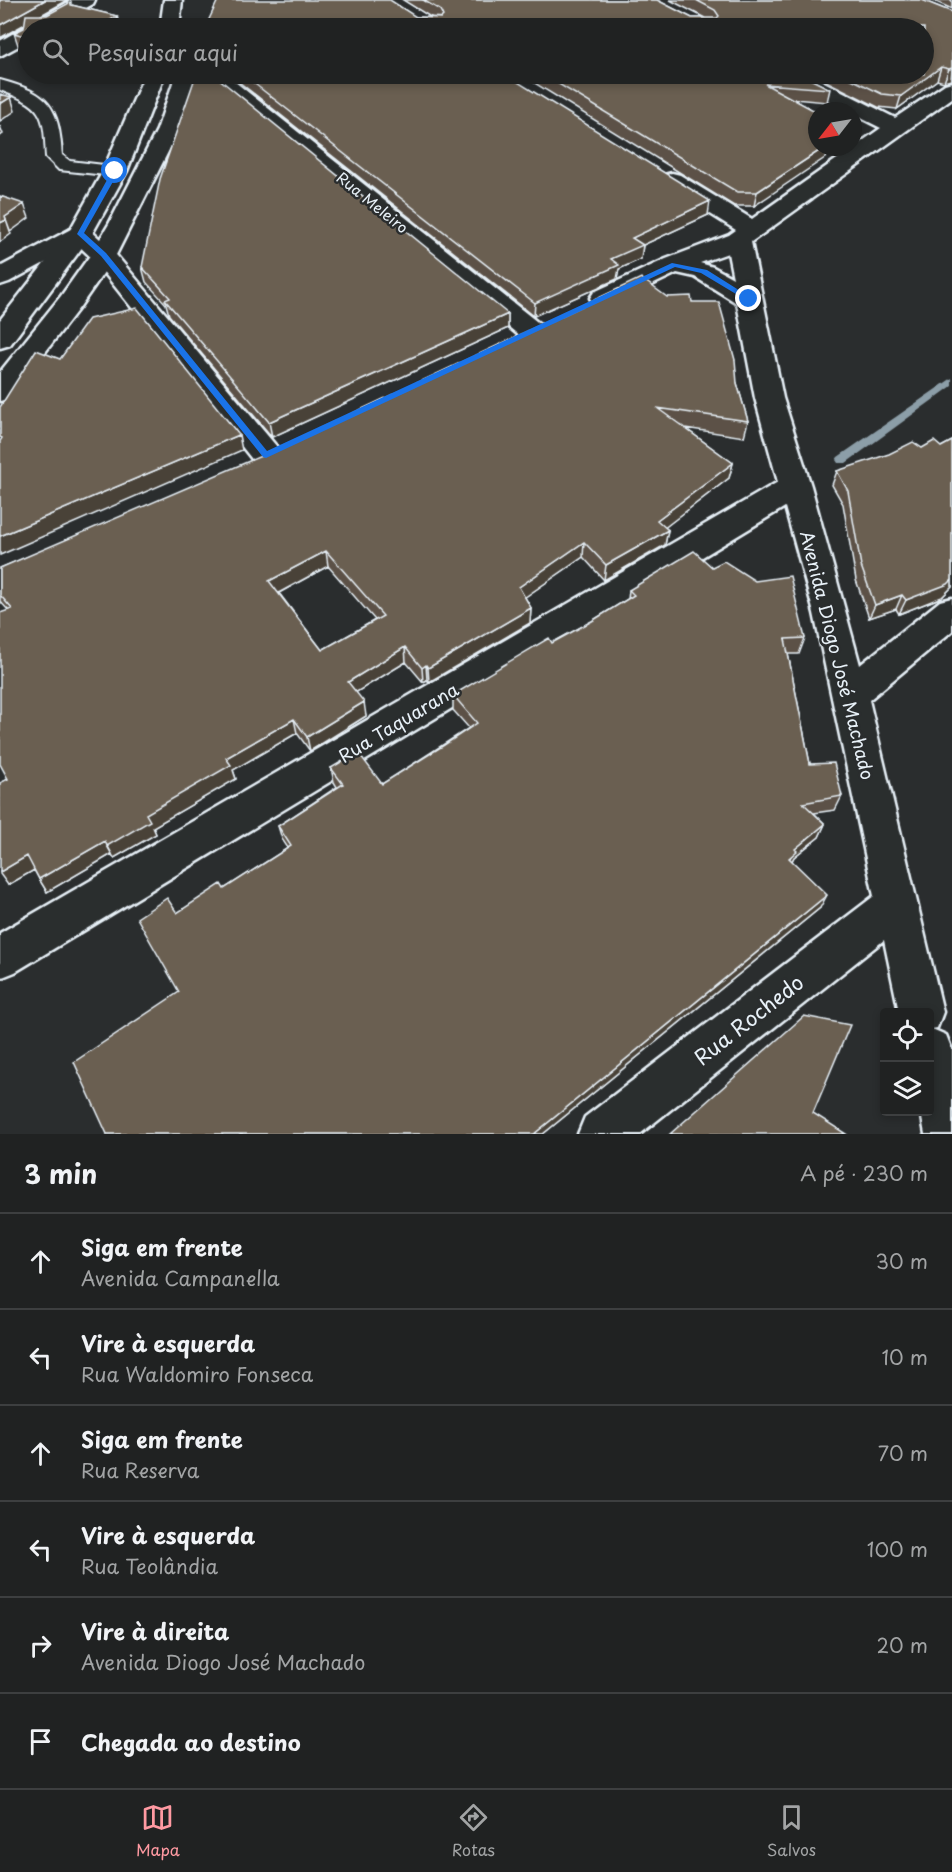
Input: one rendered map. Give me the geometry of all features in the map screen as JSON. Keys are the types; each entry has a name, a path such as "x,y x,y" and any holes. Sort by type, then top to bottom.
{"street":[{"path":"54,18 86,0"},
{"path":"171,18 173,0"},
{"path":"0,50 18,39"},
{"path":"0,339 80,234 115,171 151,84"},
{"path":"0,391 70,302 103,255 168,130 183,84"},
{"name":"Rua Meleiro","path":"226,84 542,326 500,346"},
{"path":"811,84 897,128"},
{"path":"583,307 675,264 746,235 952,88"},
{"path":"649,166 746,235"},
{"path":"80,234 103,255 266,455"},
{"path":"0,278 80,234"},
{"name":"Avenida Diogo José Machado","path":"746,235 749,299 770,398 796,486 850,693 920,1008"},
{"path":"675,264 704,272 749,299"},
{"name":"Rua Taquarana","path":"0,957 796,486"},
{"path":"850,693 952,611"},
{"name":"Rua Rochedo","path":"602,1134 896,905"},
{"path":"933,1062 949,1134"}],"lane":[{"path":"0,85 36,98 50,112 54,157 65,166 115,171"}],"building":[{"path":"0,0 45,0 0,25"},
{"path":"218,0 390,0 416,17 441,18 210,18"},
{"path":"423,0 657,0 692,18 441,18 443,16 440,10"},
{"path":"696,0 922,0 952,12 952,68 941,67 934,72 934,18 717,18 719,16 715,10"},
{"path":"71,2 71,5 117,16 114,18 26,18 26,15 47,15"},
{"path":"193,84 225,84 508,314 269,422 165,300 170,298 142,267 160,179"},
{"path":"255,84 521,84 710,201 632,238 643,245 611,259 619,265 535,303"},
{"path":"559,84 765,84 808,107 808,156 811,156 757,192 737,192"},
{"path":"765,84 820,84 830,89"},
{"path":"862,84 918,84 901,96 882,94"},
{"path":"0,94 11,97 0,104"},
{"path":"0,196 24,204 0,223"},
{"path":"641,278 667,297 691,296 692,302 719,302 735,360 737,383 748,421 657,408 733,463 657,520 668,530 606,565 584,542 519,587 531,608 428,668 426,665 422,668 405,647 348,682 364,702 307,737 294,719 226,758 231,765 146,814 150,821 107,846 105,841 39,879 27,856 0,872 0,783 8,779 0,764 0,613 12,609 0,595 0,568 275,450","holes":["326,551 383,616 322,650 269,581"]},
{"path":"137,308 239,435 0,536 0,441 2,438 0,437 0,407 36,350 60,359 89,319"},
{"path":"934,441 941,447 952,441 952,580 948,584 906,600 902,595 875,605 861,566 848,491 837,471 889,454 913,442 922,448"},
{"path":"694,551 712,567 724,561 755,581 790,576 805,638 785,639 810,764 834,763 842,796 803,803 825,824 795,849 797,851 789,858 827,895 534,1134 107,1134 74,1062 179,992 137,918 167,898 177,913 221,884 224,889 291,846 278,826 343,784 331,768 358,752 382,784 477,723 453,695 549,638 552,643 592,621 634,595 629,590"},
{"path":"804,1016 850,1025 813,1113 846,1134 670,1134"}],"waterway":[{"path":"842,460 952,381"}],"route":[{"path":"115,171 80,234 103,255 266,455 675,264 704,272 749,299"}]}
